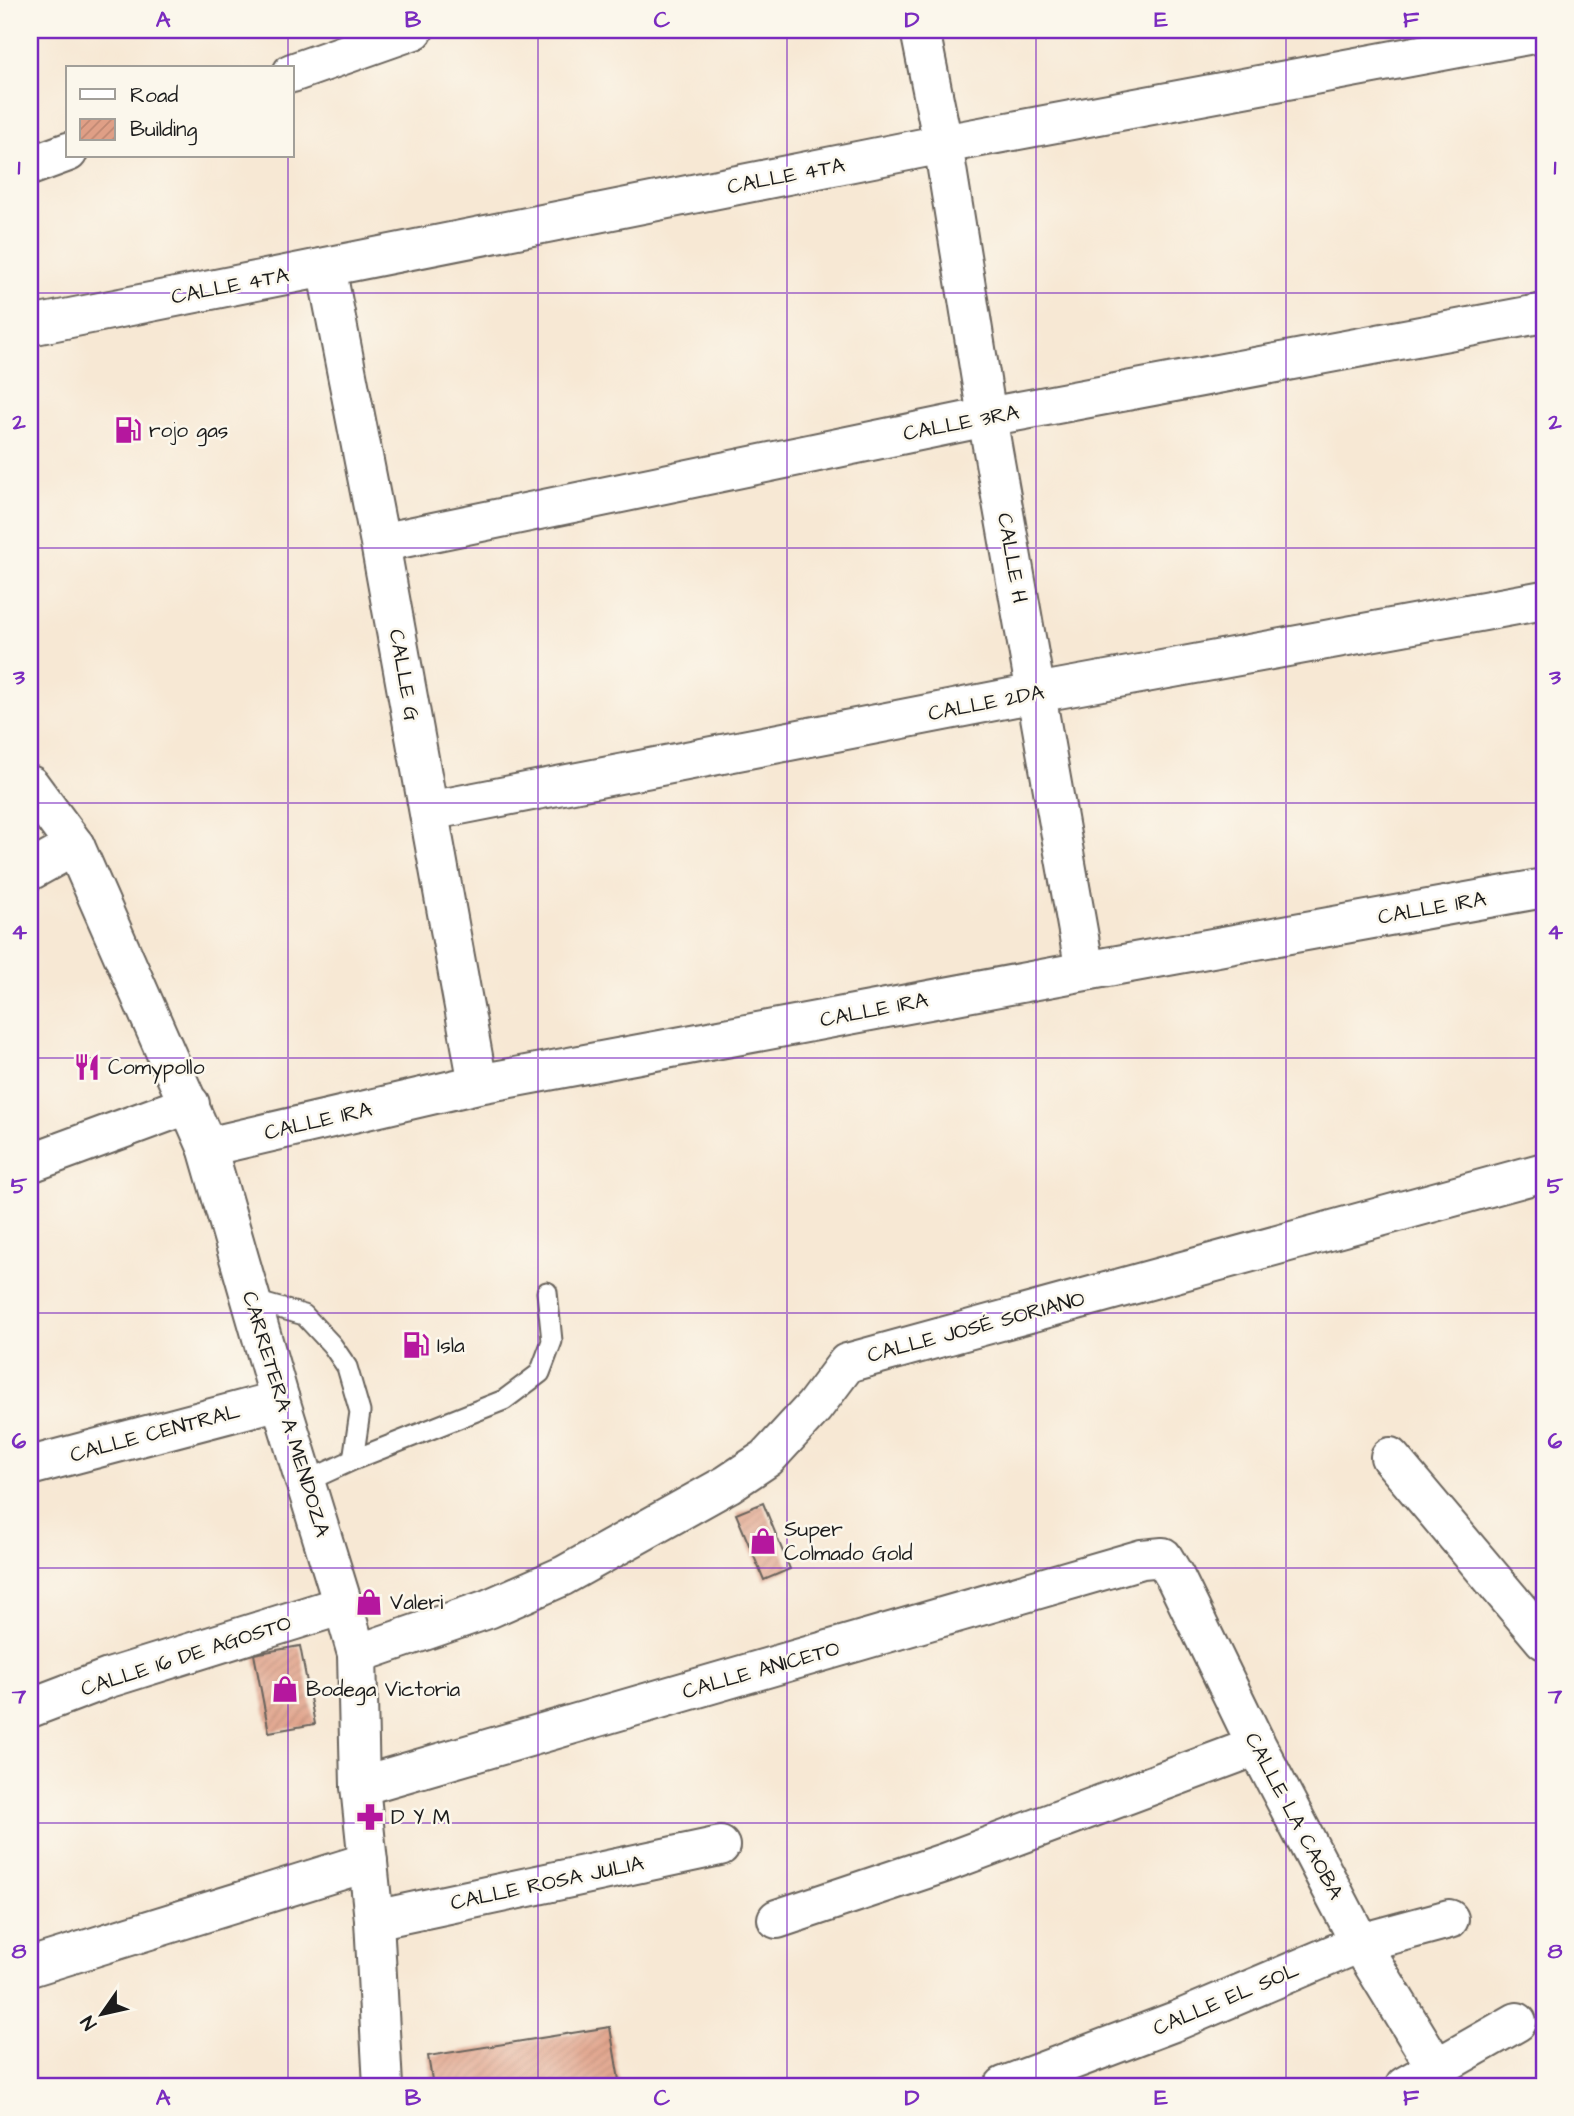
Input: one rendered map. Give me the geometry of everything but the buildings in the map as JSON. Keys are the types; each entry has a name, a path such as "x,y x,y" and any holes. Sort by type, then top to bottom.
{"street":[{"path":"294,72 365,38 414,30"},
{"name":"CALLE H","path":"920,30 943,144 987,417 1085,971"},
{"name":"CALLE 4TA","path":"30,326 943,144 1544,32"},
{"path":"30,166 66,153"},
{"name":"CALLE G","path":"326,267 380,543 478,1084"},
{"name":"CALLE 3RA","path":"380,543 987,417 1544,313"},
{"name":"CALLE 2DA","path":"429,811 1036,693 1544,600"},
{"name":"CARRETERA A MENDOZA","path":"30,785 75,846 207,1147 343,1605 356,1654 360,1786 374,1920 383,2086"},
{"path":"30,871 75,846"},
{"name":"CALLE 1RA","path":"207,1147 478,1084 1544,888"},
{"path":"30,1163 190,1104"},
{"name":"CALLE JOSÉ SORIANO","path":"356,1654 488,1609 563,1576 728,1484 767,1458 814,1407 847,1363 1544,1172"},
{"name":"CALLE CENTRAL","path":"30,1466 280,1399"},
{"path":"1390,1457 1544,1640"},
{"name":"CALLE LA CAOBA","path":"1163,1558 1175,1577 1257,1746 1360,1942 1421,2078"},
{"name":"CALLE ANICETO","path":"360,1786 1142,1559 1163,1558"},
{"name":"CALLE 16 DE AGOSTO","path":"30,1709 109,1678 343,1605"},
{"path":"777,1919 944,1863 1257,1746"},
{"name":"CALLE ROSA JULIA","path":"374,1920 720,1846"},
{"path":"30,1967 368,1862"},
{"name":"CALLE EL SOL","path":"1004,2086 1176,2021 1360,1942 1449,1919"},
{"path":"1421,2078 1517,2022"}],"lane":[{"path":"305,1482 504,1399 540,1373 552,1341 547,1292"},
{"path":"251,1300 304,1315 332,1345 347,1367 360,1412 353,1460"}],"place":[{"name":"rojo gas","path":"128,430"},
{"name":"Comypollo","path":"87,1067"},
{"name":"Isla","path":"416,1345"},
{"name":"Super Colmado Gold","path":"763,1541"},
{"name":"Valeri","path":"369,1602"},
{"name":"Bodega Victoria","path":"285,1689"},
{"name":"D Y M","path":"370,1817"}]}
